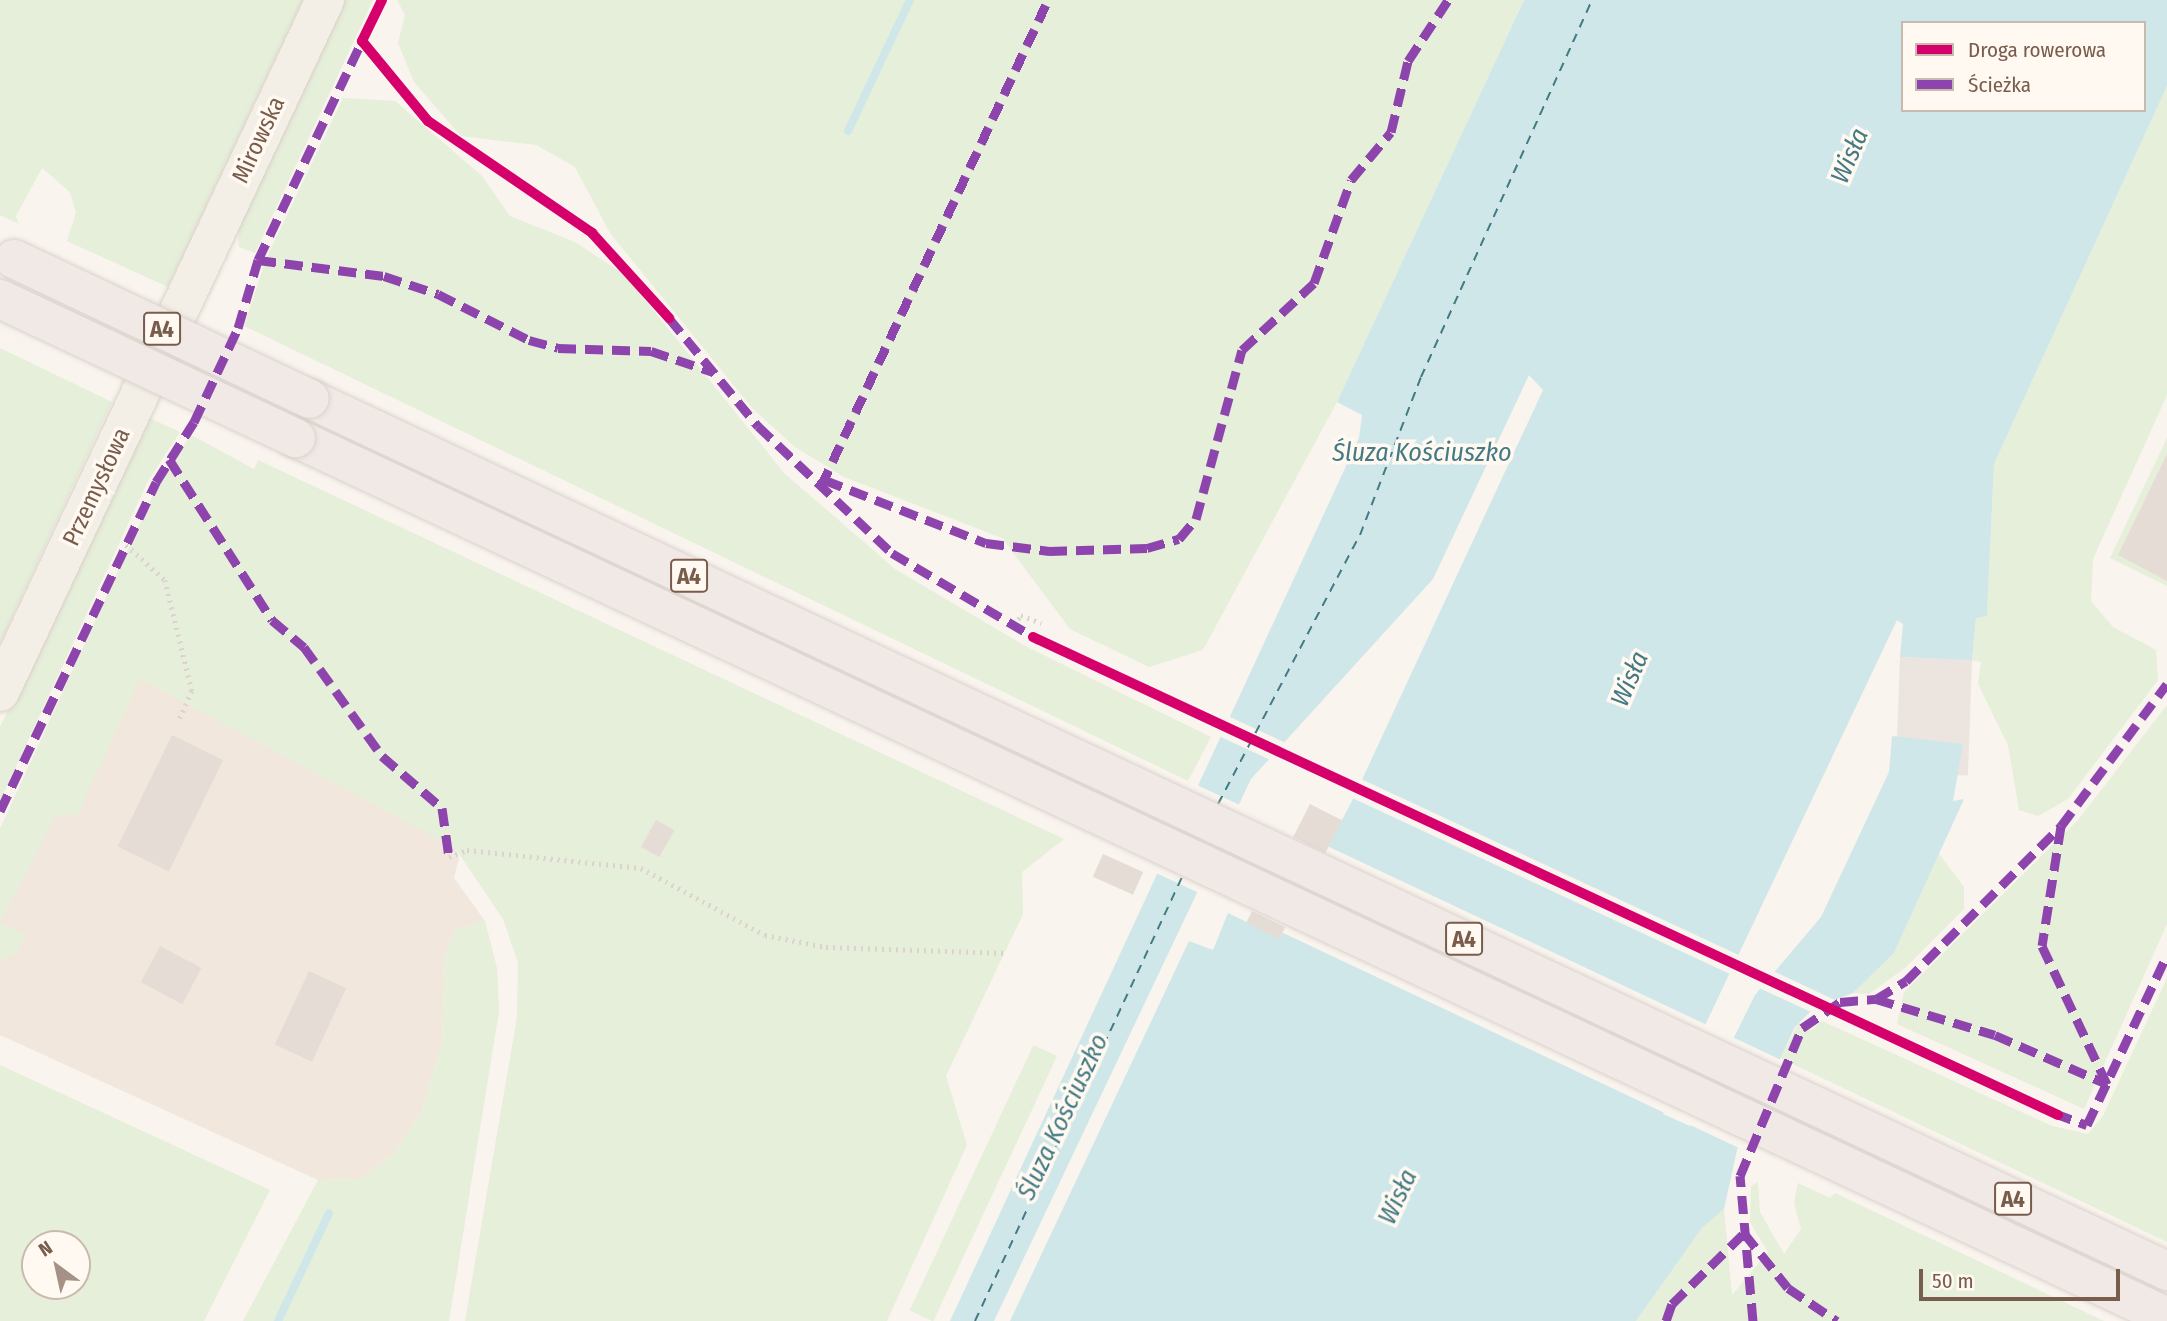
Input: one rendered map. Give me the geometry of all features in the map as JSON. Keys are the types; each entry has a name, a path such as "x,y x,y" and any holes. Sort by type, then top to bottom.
{"highway":[{"name":"A4","path":"7,256 2167,1271"},
{"name":"A4","path":"0,299 2167,1317"}],"main road":[{"name":"Mirowska","path":"193,281 324,0"},
{"name":"Przemysłowa","path":"0,692 193,281"}],"path":[{"path":"126,545 165,580 192,691 180,718"},
{"path":"1014,625 1021,615 1041,623"},
{"path":"449,857 467,850 640,868 765,934 826,947 1007,953"}],"shaded area":[{"path":"131,544 442,812 459,859 454,878 485,921 455,930 445,954 442,1043 422,1112 396,1151 361,1179 318,1180 0,1035 0,829"},
{"path":"1900,657 1972,660 1968,775 1896,773"}],"green space":[{"path":"0,0 303,0 168,287 67,241 76,213 70,192 42,168 16,216 19,224 0,215"},
{"path":"342,0 373,0 255,253 239,247 237,224"},
{"path":"397,0 1524,0 1337,402 1203,650 1149,667 1070,629 1002,538 844,477 795,447 753,409 610,233 575,167 536,145 461,136 414,82 398,43 405,15"},
{"path":"2167,86 2167,395 2093,559 2091,601 2113,627 2156,650 2158,680 2068,799 2038,816 2019,810 2008,745 1978,684 1981,662 1972,660 1976,617 1987,616 1994,464"},
{"path":"343,98 395,101 482,176 510,216 575,242 625,275 784,473 895,569 1027,647 1211,737 1188,781 244,326 266,259"},
{"path":"0,348 112,402 0,643"},
{"path":"147,417 180,432 148,481 0,801 0,727"},
{"path":"191,435 254,469 258,460 1064,839 1022,872 1023,914 946,1076 967,1145 887,1321 465,1321 517,1017 518,963 503,919 455,848 140,679 77,816 57,814 0,922 0,829 158,484"},
{"path":"2167,438 2167,586 2110,558"},
{"path":"2167,705 2167,924 2084,1109 1897,1024 1904,992 2078,820"},
{"path":"1939,854 1964,887 1964,909 1905,968 1869,994 1853,993 1894,953"},
{"path":"485,921 497,968 499,1011 449,1321 243,1321 318,1180 361,1179 396,1151 422,1112 442,1043 445,954 455,930"},
{"path":"0,923 26,935 15,955 0,960"},
{"path":"2167,978 2167,1242 1780,1058 1799,1023 1812,1030 1822,1021 2052,1126 2088,1134 2103,1116"},
{"path":"1033,1045 1057,1056 933,1321 910,1311"},
{"path":"0,1065 270,1190 204,1321 0,1321"},
{"path":"1758,1182 1760,1212 1784,1254 1801,1229 1794,1203 1798,1183 1830,1198 1835,1193 2104,1321 1636,1321 1702,1228 1724,1209 1732,1295 1768,1252 1750,1222 1751,1186"}],"water":[{"path":"1524,0 2167,0 2167,86 1994,464 1987,616 1976,618 1972,660 1900,657 1903,624 1897,620 1663,1114 1690,1126 1755,995 1821,917 1889,772 1892,736 1963,744 1953,801 1964,799 1894,953 1853,993 1815,1007 1795,1027 1737,1150 1724,1209 1702,1228 1636,1321 1010,1321 1189,941 1213,950 1228,913 1280,938 1353,799 1543,390 1529,375 1433,579 1251,779 994,1321 950,1321 1359,438 1362,415 1337,402"}],"pier":[{"path":"1228,716 1287,743 1278,763 1219,736"},
{"path":"1359,778 1739,955 1730,974 1350,797"},
{"path":"1197,785 1242,806 1201,894 1156,873"},
{"path":"1325,845 1707,1025 1668,1112 1688,1122 1730,1036 1783,1061 1741,1149 1279,931"},
{"path":"1771,970 1837,1001 1813,1013 1757,987"}],"building":[{"path":"2167,454 2167,581 2118,555"},
{"path":"172,735 223,760 169,871 118,846"},
{"path":"1310,804 1342,820 1325,853 1293,837"},
{"path":"656,820 674,830 659,857 641,847"},
{"path":"1103,854 1143,872 1133,895 1093,877"},
{"path":"1252,911 1285,927 1280,939 1246,923"},
{"path":"160,946 201,968 182,1004 141,982"},
{"path":"309,971 346,988 312,1062 275,1044"}],"waterway":[{"path":"848,131 910,0"},
{"path":"278,1321 329,1213"}],"ferry route":[{"path":"1218,804 1360,535 1421,377 1592,0"},
{"path":"975,1321 1183,875"}],"marked path":[{"path":"821,486 1048,0"},
{"path":"825,480 986,543 1049,551 1147,548 1179,539 1196,519 1242,350 1314,283 1351,180 1391,132 1408,61 1448,0"},
{"path":"0,811 156,482 194,422 238,328 258,260 362,41"},
{"path":"258,260 384,276 438,294 529,340 558,348 651,351 713,372"},
{"path":"669,318 758,426 892,553 1039,640"},
{"path":"169,459 272,620 304,647 382,756 442,808 449,857"},
{"path":"1876,999 1906,981 2061,826 2167,684"},
{"path":"2061,826 2042,946 2107,1084"},
{"path":"2054,1113 2087,1125 2167,955"},
{"path":"1753,1321 1740,1176 1802,1028 1840,1002 1876,999 1995,1035 2107,1084"},
{"path":"1666,1321 1672,1304 1744,1233 1788,1288 1837,1321"}],"cycle path":[{"path":"382,0 362,41 428,121 592,233 669,318"},
{"path":"1033,637 2058,1115"}],"water label":[{"name":"Wisła","path":"1850,156"},
{"name":"Śluza Kościuszko","path":"1422,453"},
{"name":"Wisła","path":"1630,679"},
{"name":"Śluza Kościuszko","path":"1063,1117"},
{"name":"Wisła","path":"1398,1197"}]}
